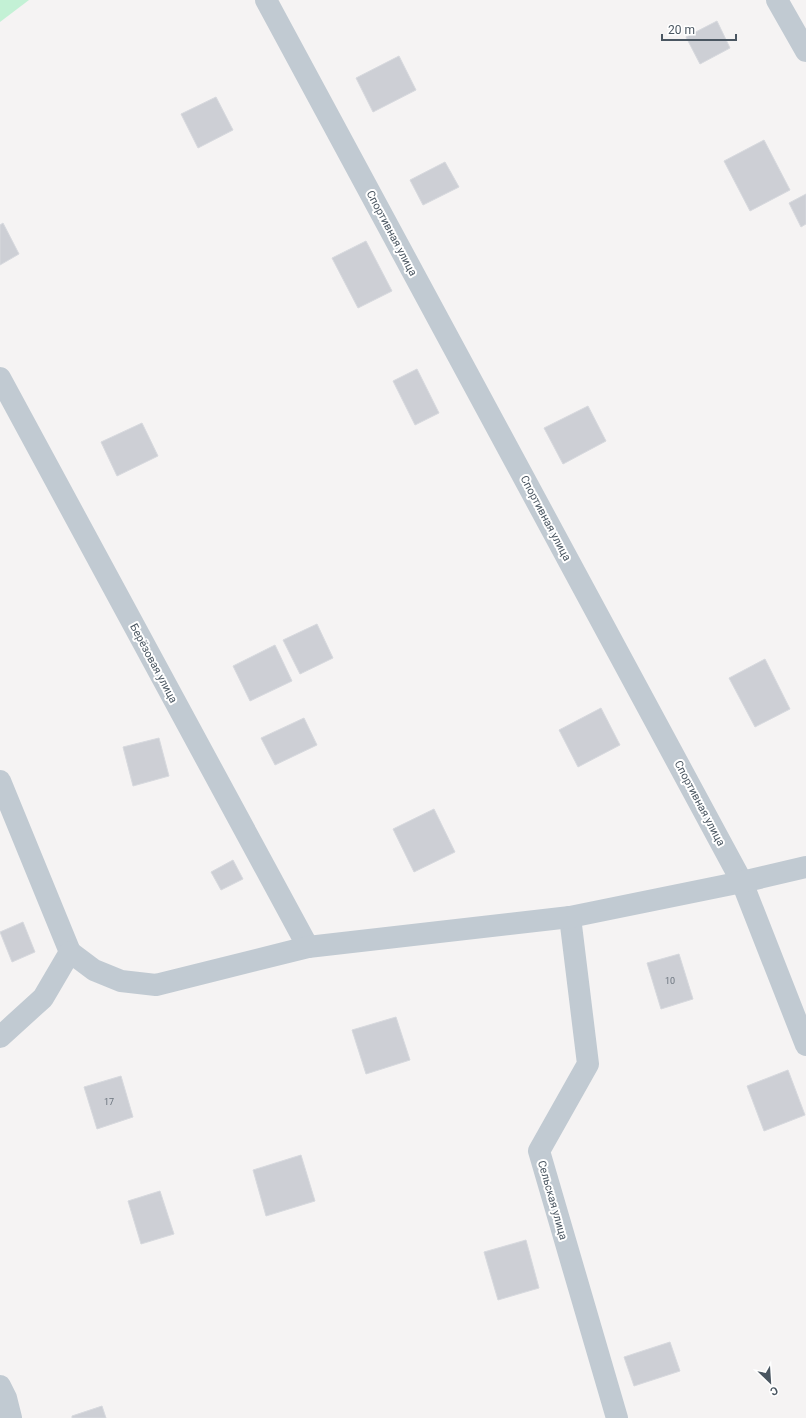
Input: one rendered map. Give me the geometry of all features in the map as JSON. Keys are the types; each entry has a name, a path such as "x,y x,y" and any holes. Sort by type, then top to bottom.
{"street":[{"name":"Спортивная улица","path":"266,0 742,882 806,1045"},
{"path":"777,0 806,51"},
{"name":"Берёзовая улица","path":"0,378 308,948"},
{"path":"0,781 70,952 94,970 121,981 156,985 308,948 570,917 742,882 806,867"},
{"name":"Сельская улица","path":"570,917 588,1064 539,1151 617,1418"},
{"path":"0,1037 43,998 70,952"},
{"path":"0,1386 6,1398 11,1418"}],"green space":[{"path":"0,0 29,0 0,22"}],"building":[{"path":"717,21 730,48 700,64 686,37"},
{"path":"399,56 416,90 373,112 356,78"},
{"path":"216,97 233,130 198,148 181,114"},
{"path":"764,140 790,190 750,211 724,161"},
{"path":"445,162 459,187 423,205 410,180"},
{"path":"806,194 806,224 801,227 789,203"},
{"path":"3,223 19,254 0,265 0,225"},
{"path":"366,241 392,291 358,308 332,258"},
{"path":"417,369 439,413 415,425 393,381"},
{"path":"588,406 606,441 563,464 544,428"},
{"path":"142,423 158,456 117,476 101,442"},
{"path":"317,624 333,658 300,674 283,640"},
{"path":"275,645 292,681 250,701 233,666"},
{"path":"765,659 790,709 755,727 729,678"},
{"path":"601,708 620,745 578,767 559,730"},
{"path":"304,718 317,745 275,765 261,738"},
{"path":"159,738 169,776 133,786 123,747"},
{"path":"434,809 455,852 414,872 393,829"},
{"path":"233,860 243,879 221,890 211,872"},
{"path":"23,922 35,952 12,962 0,932"},
{"path":"679,954 693,999 661,1009 647,963"},
{"path":"396,1017 410,1060 366,1074 352,1030"},
{"path":"788,1070 805,1115 764,1131 747,1086"},
{"path":"121,1076 133,1117 97,1129 84,1087"},
{"path":"301,1155 315,1201 266,1216 253,1170"},
{"path":"160,1191 174,1234 141,1244 128,1201"},
{"path":"526,1240 539,1288 498,1300 484,1252"},
{"path":"670,1342 680,1371 634,1386 624,1357"},
{"path":"102,1406 106,1418 72,1418 72,1416"}]}
